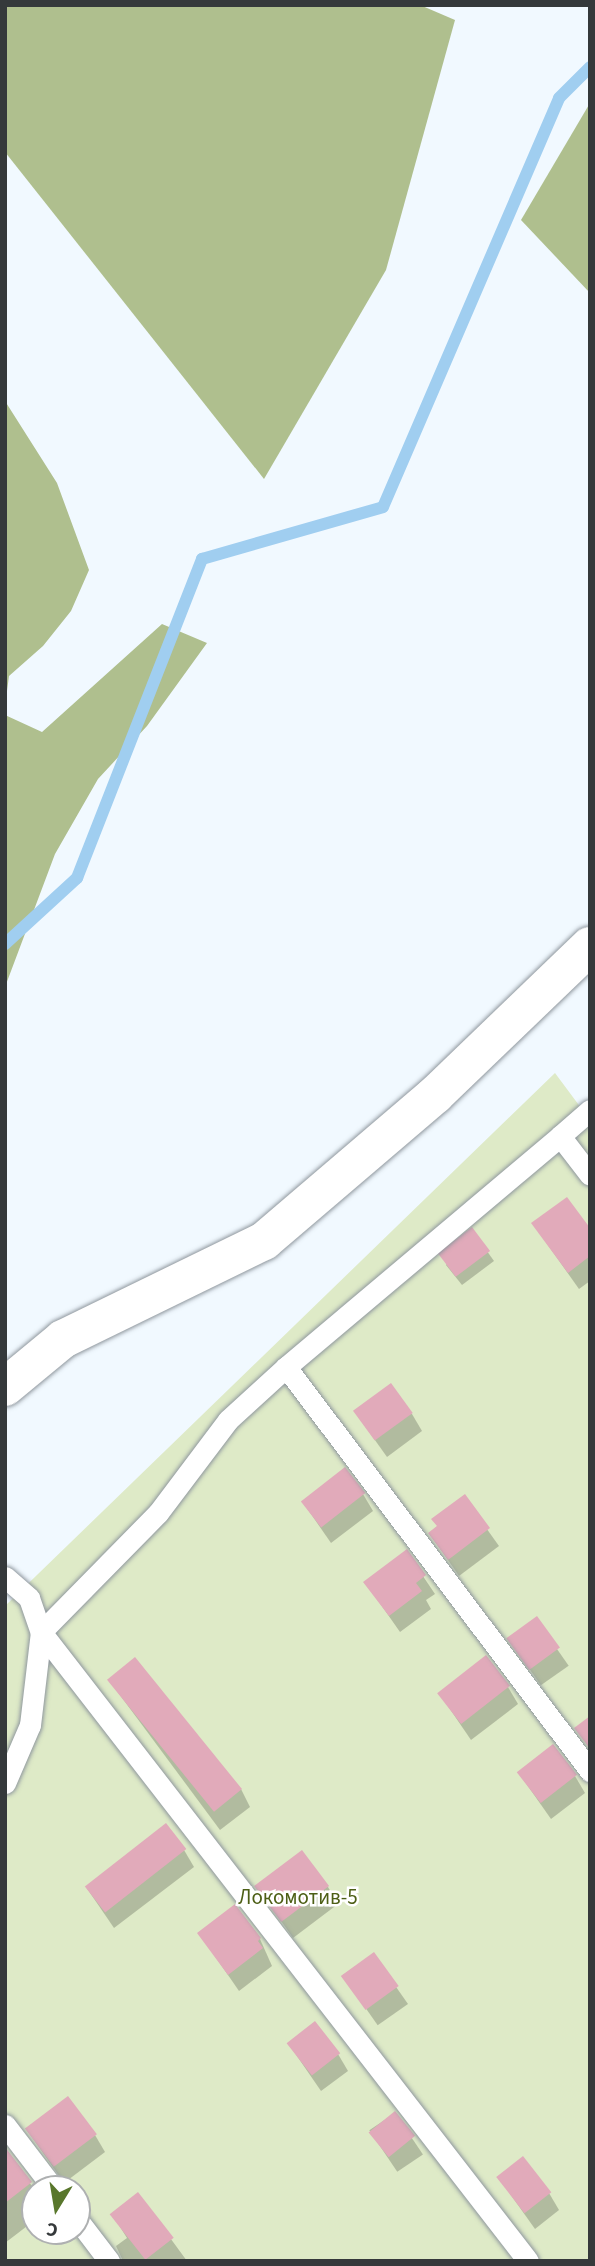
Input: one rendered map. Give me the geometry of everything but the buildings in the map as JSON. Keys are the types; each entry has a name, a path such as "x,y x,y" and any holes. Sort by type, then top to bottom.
{"street":[{"path":"5,1387 63,1339 264,1241 435,1095 584,962"}],"lane":[{"path":"5,1783 30,1726 41,1632 158,1513 228,1420 286,1367 590,1110"},
{"path":"560,1136 590,1175"},
{"path":"286,1367 590,1771"},
{"path":"5,1577 29,1598 41,1632 528,2261"},
{"path":"5,2125 43,2175"},
{"path":"91,2237 109,2261"}],"green space":[{"path":"5,5 420,5 455,20 386,270 264,479 5,152"},
{"path":"590,103 590,293 521,220"},
{"path":"5,401 57,483 89,570 71,611 43,646 9,676 5,706"},
{"path":"162,624 207,643 147,726 98,779 55,854 5,987 5,715 42,732"},
{"name":"Локомотив-5","path":"555,1073 590,1120 590,2261 5,2261 5,1606"}],"waterway":[{"path":"5,944 77,878 202,559 383,507 559,98 590,67"}]}
